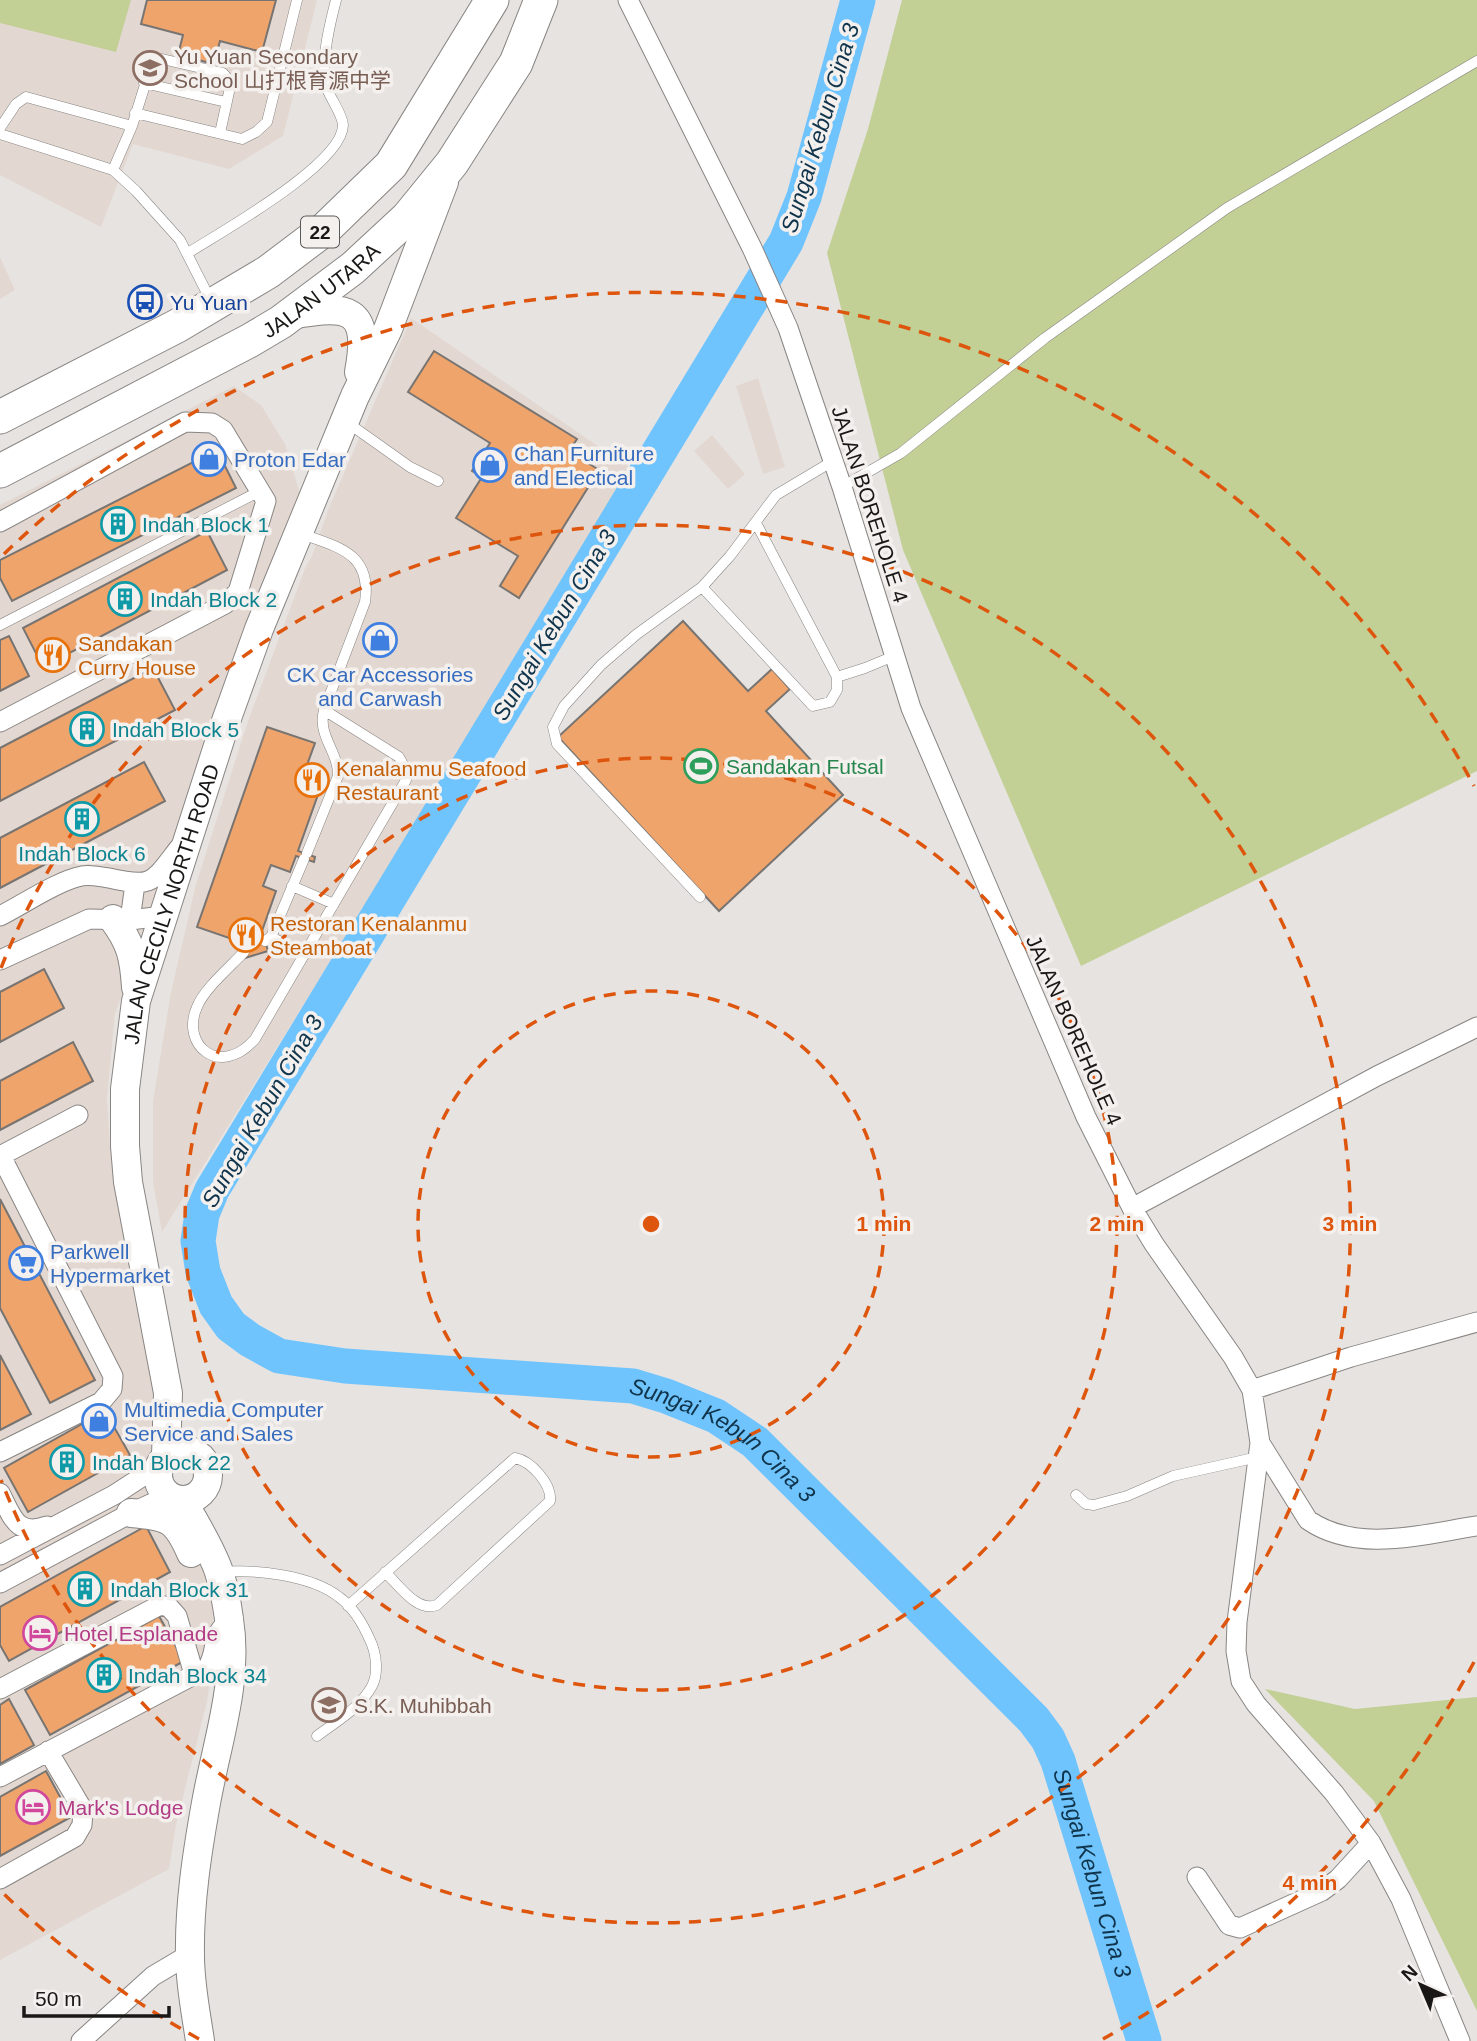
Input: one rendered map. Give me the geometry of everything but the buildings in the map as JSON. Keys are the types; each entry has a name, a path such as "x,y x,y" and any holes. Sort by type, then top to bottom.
{"highway":[{"name":"22","path":"0,417 142,345 213,305 268,272 325,229 391,165 492,0"},
{"name":"JALAN UTARA","path":"0,471 249,341 291,315 353,268 398,226 452,163 516,63 541,0"}],"main road":[{"name":"JALAN CECILY NORTH ROAD","path":"185,1496 158,1482 172,1457 176,1405 168,1393 128,1182 125,1089 136,1000 226,721 259,629 350,408 388,330 452,163"},
{"name":"JALAN CECILY NORTH ROAD","path":"291,315 324,309 341,310 352,315 360,324 363,348 350,408"},
{"path":"121,919 132,954 136,1000"},
{"path":"172,1457 197,1454 208,1467 209,1475 185,1496 218,1569 229,1614 232,1673 198,1851 193,1892 190,1954 200,2041"},
{"path":"131,1513 169,1520 178,1527 198,1568 229,1614"}],"street":[{"name":"JALAN BOREHOLE 4","path":"628,0 752,248 788,328 842,487 911,708 1086,1117 1132,1208 1233,1357 1252,1390 1259,1450 1237,1622 1236,1651 1241,1681 1256,1704 1334,1793 1371,1843 1401,1899 1461,2041"},
{"path":"0,404 71,380"},
{"path":"0,522 185,422 212,423 223,430 263,496 237,592 232,598 0,722"},
{"path":"0,916 71,879 84,875 143,884 155,878 190,833"},
{"path":"121,919 135,884"},
{"path":"0,960 75,923 89,919 163,916"},
{"path":"1132,1208 1377,1076 1477,1027"},
{"path":"0,1452 101,1402 112,1389 113,1376 1,1156 78,1115"},
{"path":"1252,1390 1351,1357 1477,1321"},
{"path":"1259,1450 1308,1520 1317,1527 1355,1539 1407,1538 1477,1526"},
{"path":"0,1555 114,1495 172,1457"},
{"path":"0,1493 7,1524 34,1531 69,1519"},
{"path":"0,1583 131,1513 185,1496"},
{"path":"0,1689 160,1605 169,1607 177,1616 194,1674"},
{"path":"0,1777 206,1668 211,1661 216,1635 229,1614"},
{"path":"0,1879 75,1837 82,1825 83,1810 48,1751"},
{"path":"1197,1877 1229,1925 1240,1928 1322,1891 1338,1879 1371,1843"},
{"path":"80,2041 153,1976 190,1954"}],"lane":[{"path":"135,113 242,139 267,122 297,0"},
{"path":"188,253 309,173 341,139 343,122 326,87 324,71 336,0"},
{"path":"113,170 132,125 151,66 162,59 223,73 231,83 220,133"},
{"path":"842,487 901,453 1045,338 1227,208 1477,61"},
{"path":"144,83 226,102"},
{"path":"0,128 16,104 26,97 132,125"},
{"path":"0,134 113,170 159,216 188,253 213,305"},
{"path":"350,408 411,467 438,481"},
{"path":"700,897 557,744 554,727 564,706 601,665 636,634 702,587 776,495 833,461"},
{"path":"0,625 263,496"},
{"path":"702,587 813,706 830,702 837,690 837,677 756,523"},
{"path":"299,532 347,553 358,562 365,574 367,586 365,602 324,710 322,727 337,764 338,776 268,939 304,954"},
{"path":"837,677 894,656"},
{"path":"243,952 201,999 194,1014 197,1038 205,1052 213,1056 232,1057 248,1047 406,780 407,772 399,757 392,751 324,710"},
{"path":"292,886 334,904"},
{"path":"1076,1495 1086,1504 1094,1505 1126,1496 1173,1476 1259,1450"},
{"path":"348,1606 385,1572 515,1458 530,1464 549,1489 550,1501 437,1605 429,1608 420,1606 385,1572"},
{"path":"218,1569 271,1573 301,1579 338,1596 363,1625 376,1651 374,1683 360,1703 317,1737"}],"shaded area":[{"name":"Yu Yuan Secondary School 山打根育源中学","path":"0,0 317,0 283,136 229,169 133,144 101,227 0,175"},
{"path":"0,257 15,290 0,299"},
{"path":"411,318 630,468 521,646 448,773 162,1232 153,1182 153,1101 171,992 196,884 248,721 306,566"},
{"path":"758,378 785,467 763,474 736,386"},
{"path":"234,386 261,405 285,444 300,493 115,1014 107,1099 111,1159 178,1514 204,1573 212,1608 215,1645 207,1702 176,1825 169,1869 0,1960 0,505"},
{"path":"712,435 745,474 728,489 694,451"}],"green space":[{"path":"0,0 131,0 116,52 0,23"},
{"path":"902,0 1477,0 1477,771 1081,966 903,550 827,253 868,129"},
{"path":"1265,1689 1355,1709 1477,1697 1477,2011 1374,1801"}],"waterway":[{"name":"Sungai Kebun Cina 3","path":"858,0 804,197 786,242 212,1190 202,1214 198,1241 203,1272 216,1305 231,1326 279,1356 345,1366 633,1386 716,1416 755,1442 1034,1720 1048,1739 1058,1761 1144,2041"}],"place":[{"name":"Yu Yuan Secondary School 山打根育源中学","path":"150,68"},
{"name":"Yu Yuan","path":"145,302"},
{"name":"Proton Edar","path":"209,459"},
{"name":"Chan Furniture and Electical","path":"490,465"},
{"name":"Indah Block 1","path":"118,524"},
{"name":"Indah Block 2","path":"125,599"},
{"name":"CK Car Accessories and Carwash","path":"380,640"},
{"name":"Sandakan Curry House","path":"53,655"},
{"name":"Indah Block 5","path":"87,729"},
{"name":"Sandakan Futsal","path":"701,766"},
{"name":"Kenalanmu Seafood Restaurant","path":"312,780"},
{"name":"Indah Block 6","path":"82,819"},
{"name":"Restoran Kenalanmu Steamboat","path":"246,935"},
{"name":"Parkwell Hypermarket","path":"26,1263"},
{"name":"Multimedia Computer Service and Sales","path":"99,1421"},
{"name":"Indah Block 22","path":"67,1462"},
{"name":"Indah Block 31","path":"85,1589"},
{"name":"Hotel Esplanade","path":"40,1633"},
{"name":"Indah Block 34","path":"104,1675"},
{"name":"S.K. Muhibbah","path":"329,1705"},
{"name":"Mark's Lodge","path":"33,1807"}]}
